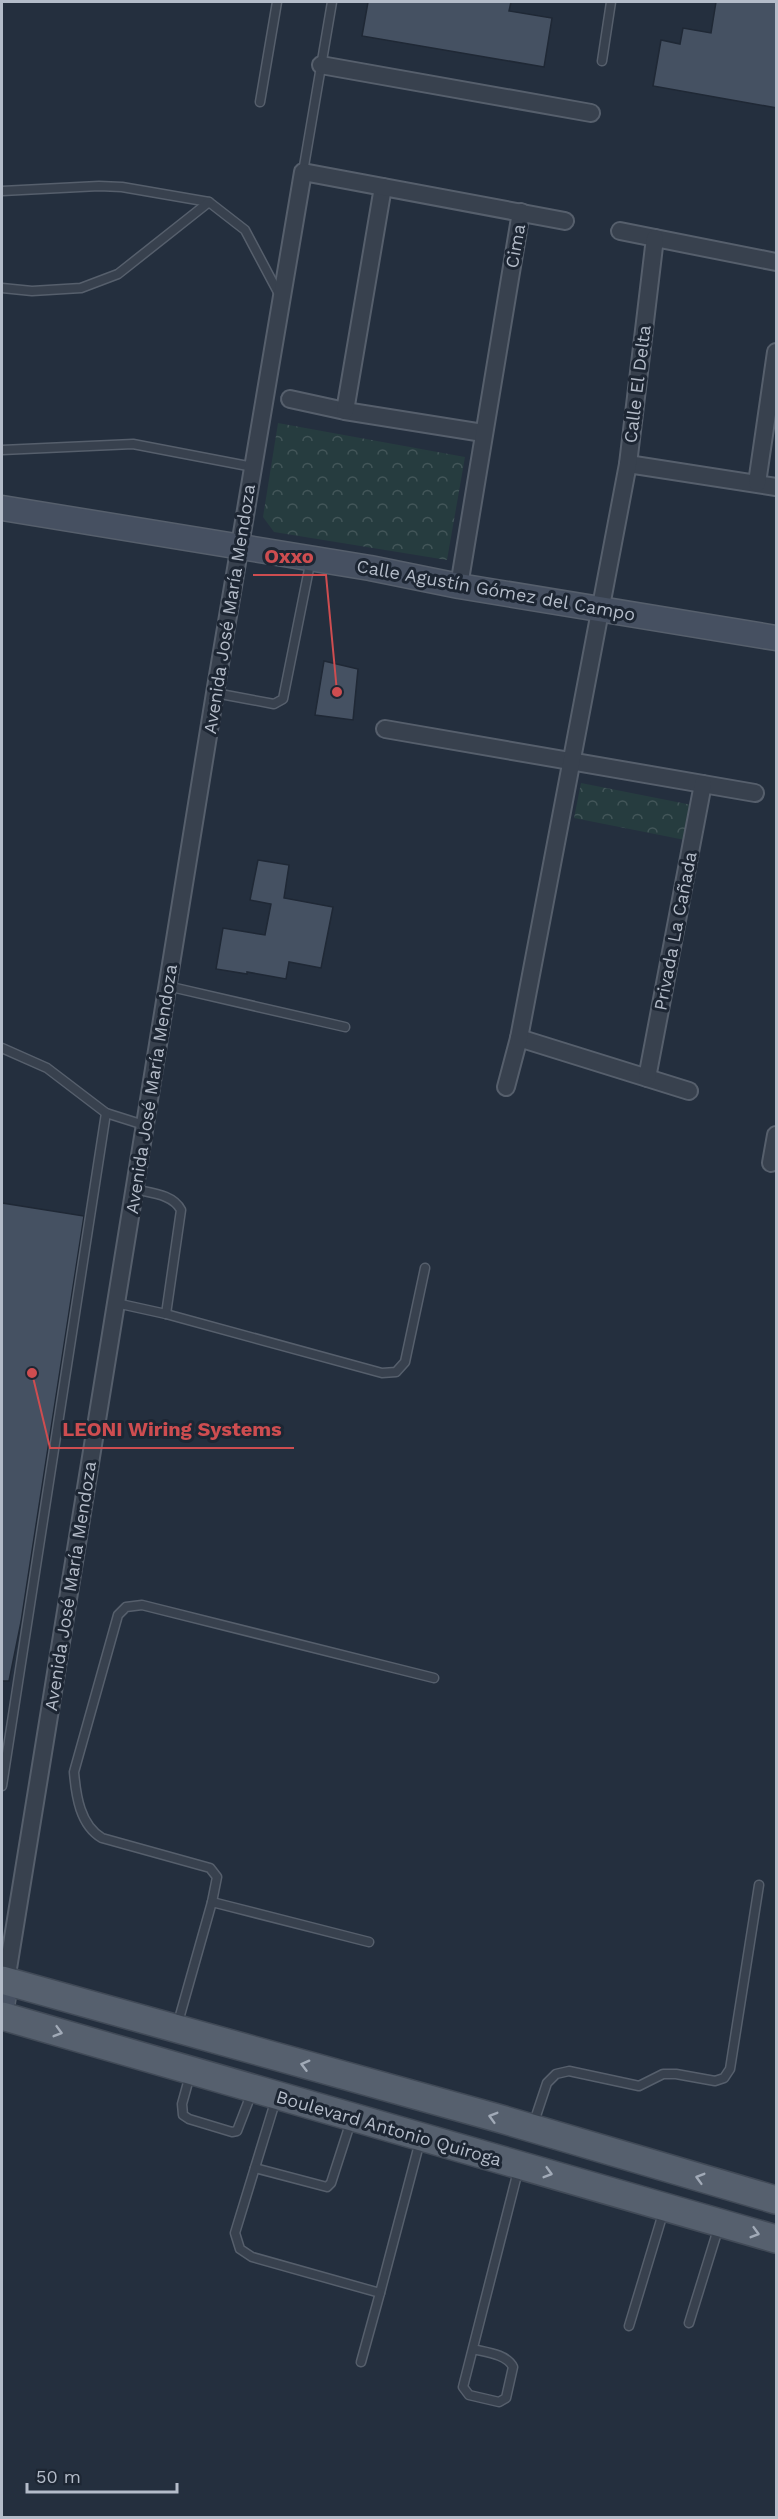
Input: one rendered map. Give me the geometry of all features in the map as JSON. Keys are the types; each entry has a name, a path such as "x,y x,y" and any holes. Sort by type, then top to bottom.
{"main road":[{"name":"Boulevard Antonio Quiroga","path":"3,1989 176,2029 532,2128 777,2200"},
{"name":"Boulevard Antonio Quiroga","path":"2,2016 777,2239"}],"street":[{"path":"321,65 591,113"},
{"name":"Cima","path":"303,172 521,212 459,586"},
{"name":"Avenida José María Mendoza","path":"3,1989 215,693 303,172"},
{"path":"345,411 383,187"},
{"path":"521,212 565,221"},
{"path":"620,231 777,262"},
{"name":"Calle El Delta","path":"655,238 628,464 777,487"},
{"path":"757,483 777,352"},
{"path":"290,399 345,411 483,433"},
{"path":"506,1087 519,1038 628,464"},
{"name":"Calle Agustín Gómez del Campo","path":"2,508 311,558 459,586 777,638"},
{"path":"385,729 755,793"},
{"name":"Privada La Cañada","path":"647,1078 703,784"},
{"path":"519,1038 689,1091"},
{"path":"771,1163 777,1135"}],"lane":[{"path":"260,102 277,2"},
{"path":"303,172 332,2"},
{"path":"602,61 611,2"},
{"path":"2,191 111,186 209,202 245,230 282,298"},
{"path":"2,288 32,291 81,288 118,274 209,202"},
{"path":"2,450 133,444 253,467"},
{"path":"215,693 274,704 283,699 311,558"},
{"path":"167,986 345,1027"},
{"path":"2,1048 47,1068 106,1113 144,1125"},
{"path":"2,1786 106,1113"},
{"path":"134,1189 171,1198 178,1202 181,1210 166,1314"},
{"path":"116,1303 166,1314 382,1373 396,1372 405,1362 425,1268"},
{"path":"176,2029 218,1877 210,1868 102,1838 90,1831 76,1797 74,1772 118,1615 126,1607 142,1605 434,1678"},
{"path":"532,2128 547,2083 556,2074 569,2071 639,2086 663,2074 715,2081 724,2078 730,2069 759,1885"},
{"path":"212,1902 369,1942"},
{"path":"191,2071 182,2103 183,2115 189,2119 232,2132 237,2131 265,2092"},
{"path":"265,2092 255,2168 235,2234 240,2249 252,2257 380,2293"},
{"path":"255,2168 327,2187 331,2183 352,2117"},
{"path":"361,2362 421,2137"},
{"path":"473,2349 505,2358 513,2367 506,2398 499,2402 469,2395 463,2387 520,2165"},
{"path":"629,2326 665,2207"},
{"path":"689,2323 720,2223"}],"green space":[{"path":"278,423 465,457 447,560 274,532 263,517"},
{"path":"581,783 692,805 685,840 574,818"}],"building":[{"path":"368,2 511,2 509,11 552,18 544,67 362,36"},
{"path":"716,2 777,2 777,108 653,86 661,40 680,44 683,28 711,33"},
{"path":"324,661 358,669 353,720 315,715"},
{"path":"258,860 289,865 284,898 333,907 321,968 289,962 286,979 216,969 223,928 265,935 271,904 250,900"},
{"path":"2,1203 84,1216 21,1622 9,1681 2,1681"}],"place":[{"name":"Oxxo","path":"337,692"},
{"name":"LEONI Wiring Systems","path":"32,1373"}]}
